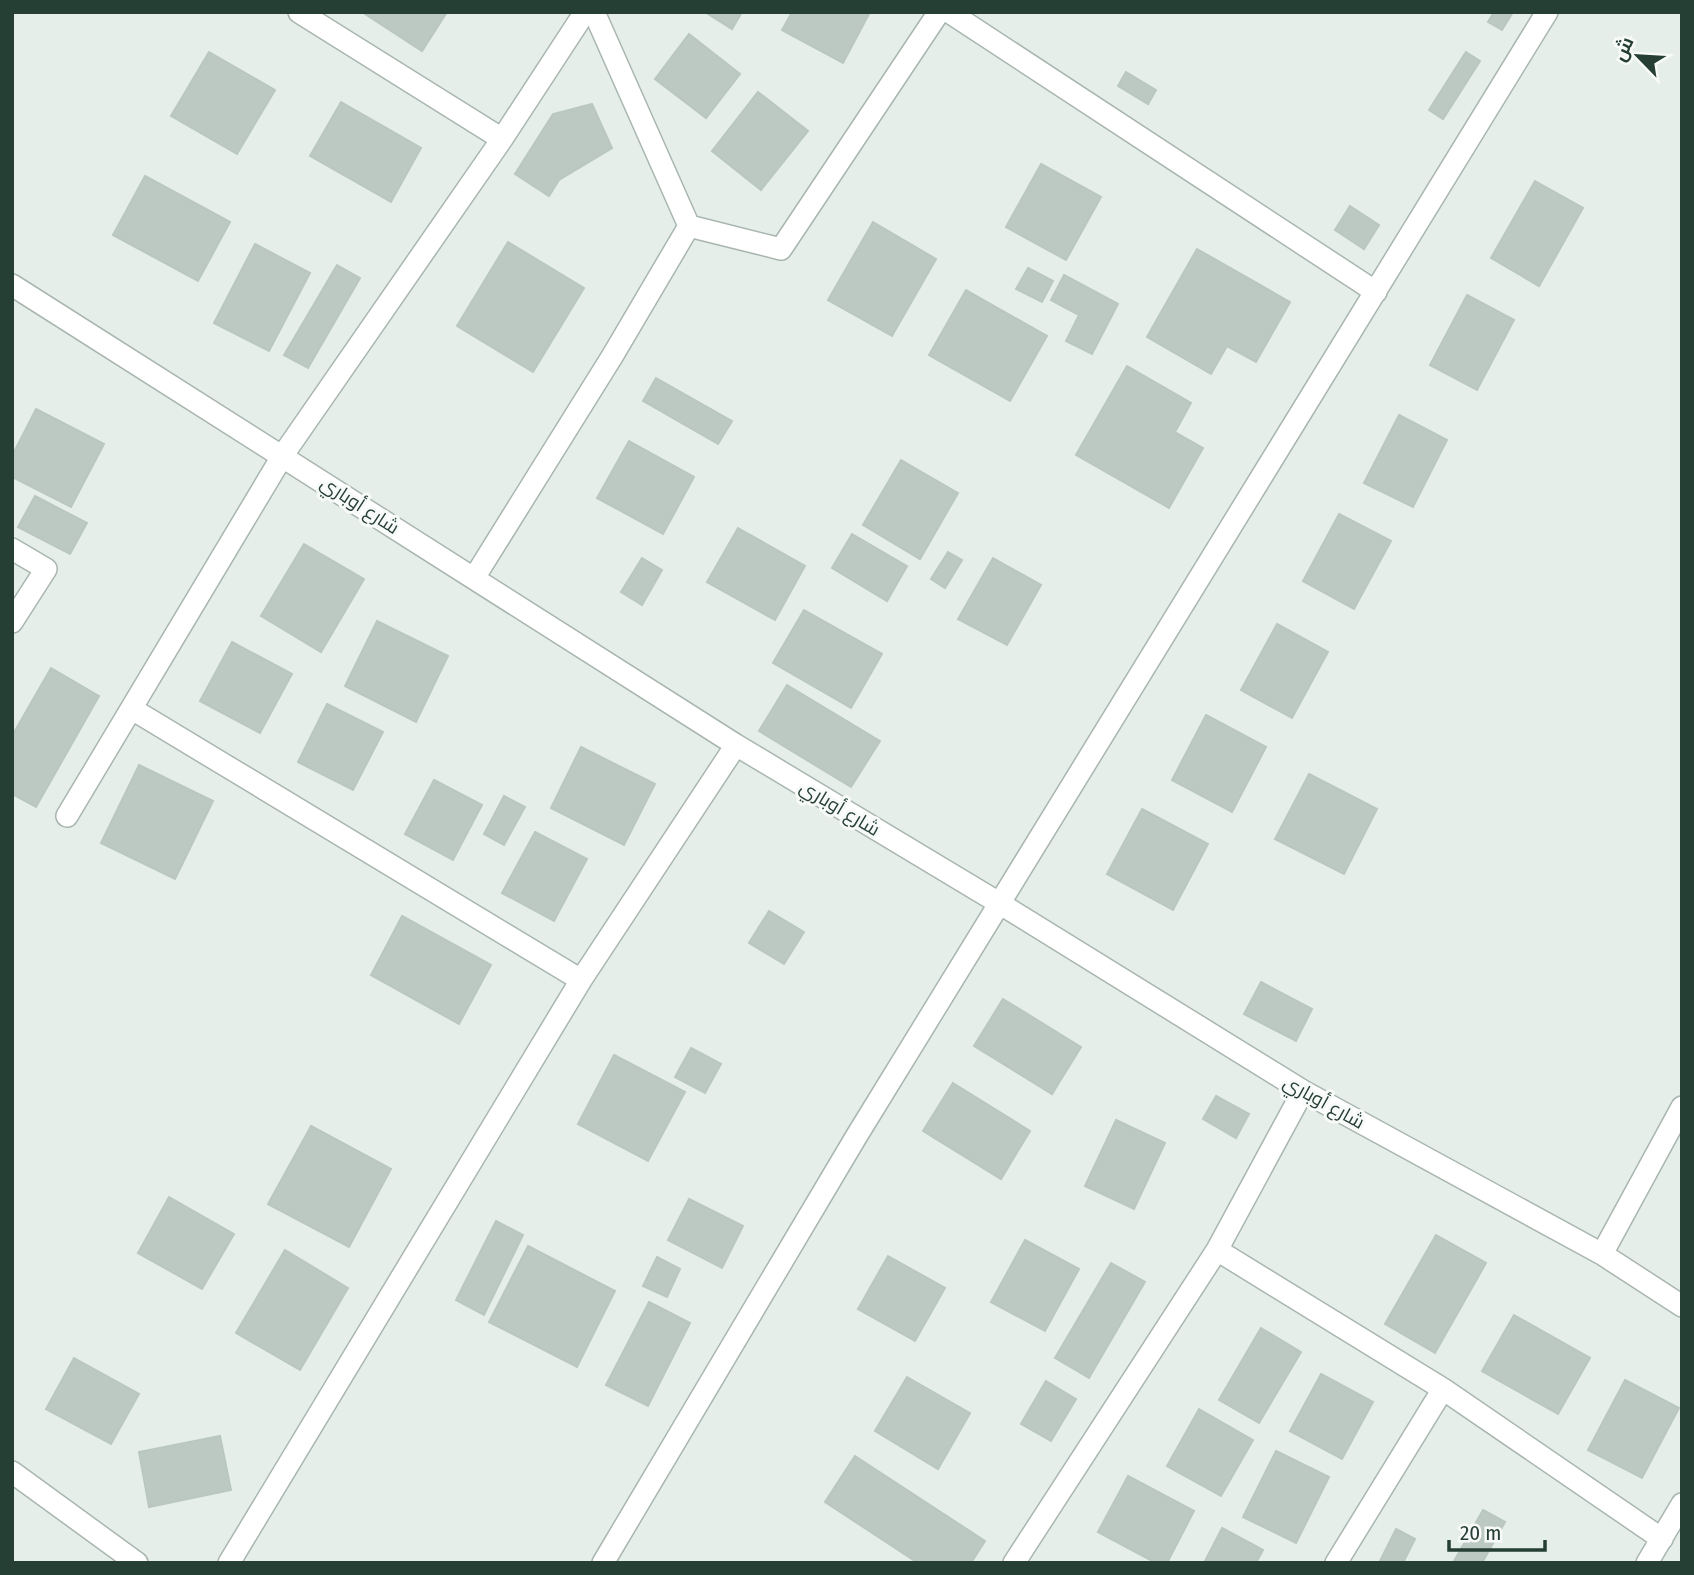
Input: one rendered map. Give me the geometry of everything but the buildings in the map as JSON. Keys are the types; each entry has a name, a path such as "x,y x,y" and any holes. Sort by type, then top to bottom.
{"street":[{"path":"299,12 502,139"},
{"path":"67,816 283,455 502,139 585,12"},
{"path":"594,12 689,226"},
{"path":"689,226 781,249 939,12"},
{"path":"949,12 1376,292"},
{"path":"603,1563 856,1137 1547,12"},
{"path":"474,578 614,355 689,226"},
{"name":"شارع أوباري","path":"12,285 283,455 736,746 999,903 1303,1091 1602,1254 1682,1306"},
{"path":"12,549 46,569 12,622"},
{"path":"132,709 581,980"},
{"path":"229,1563 581,980 736,746"},
{"path":"1014,1563 1217,1250 1303,1091"},
{"path":"1602,1254 1682,1107"},
{"path":"1217,1250 1443,1389 1662,1539"},
{"path":"1336,1563 1443,1389"},
{"path":"12,1472 137,1563"},
{"path":"1647,1563 1682,1504"}]}
